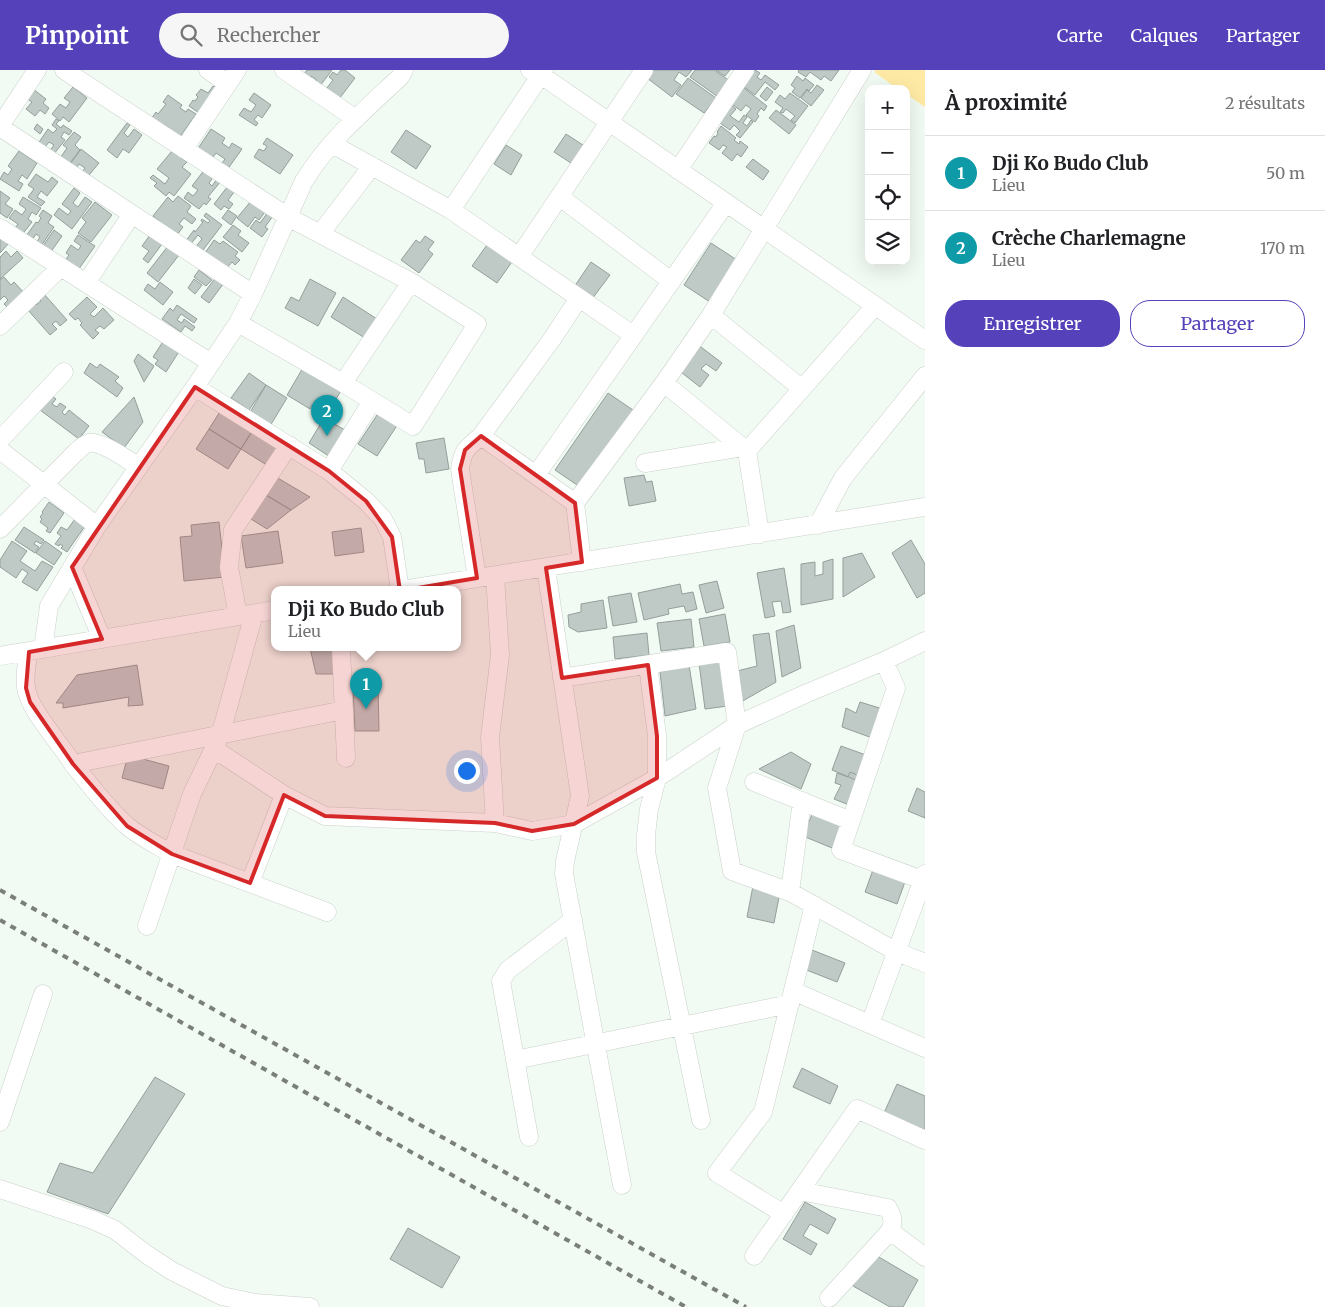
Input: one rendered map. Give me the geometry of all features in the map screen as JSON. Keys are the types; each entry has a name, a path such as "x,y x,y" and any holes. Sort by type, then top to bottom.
{"street":[{"path":"37,70 0,126 253,294"},
{"path":"64,70 288,217 411,282 477,324 413,426 343,383 238,323"},
{"path":"184,149 232,77 208,70"},
{"path":"284,70 356,119"},
{"path":"327,912 172,854 127,826 108,808 73,764 30,702 26,688 26,670 36,650 50,606 96,526 238,323 304,181 313,166 356,119 400,77 404,70"},
{"path":"519,257 644,70"},
{"path":"678,170 745,70"},
{"path":"582,562 575,503 664,383 711,315 860,71"},
{"path":"451,210 538,72 609,123 925,340"},
{"path":"332,144 451,210 633,335"},
{"path":"320,234 372,166"},
{"path":"560,198 671,281"},
{"path":"536,475 726,203"},
{"path":"86,283 132,214"},
{"path":"0,228 211,363"},
{"path":"0,326 61,267"},
{"path":"343,383 411,282"},
{"path":"477,578 460,469 465,450 482,436 579,298"},
{"path":"645,463 745,449 802,389 875,306"},
{"path":"711,315 802,389"},
{"path":"0,440 64,372"},
{"path":"818,525 843,478 925,376"},
{"path":"664,383 745,449 760,534"},
{"path":"195,387 329,471 366,501 383,519 392,537 400,586"},
{"path":"329,471 372,401"},
{"path":"482,436 575,503"},
{"path":"0,529 76,452 91,443 108,448 139,467"},
{"path":"147,926 192,794 217,742 246,615 229,567 233,530 289,445"},
{"path":"0,450 96,526"},
{"path":"426,586 925,507"},
{"path":"72,567 102,639"},
{"path":"546,568 580,796 565,861 564,874 622,1185"},
{"path":"495,576 500,655 490,737 495,823"},
{"path":"0,656 271,611"},
{"path":"217,742 284,794 325,816 495,823 532,831 574,824 657,778 737,725 923,644"},
{"path":"340,651 346,758"},
{"path":"562,678 727,652 737,725 717,788 732,871 790,892 897,952 925,963"},
{"path":"870,1024 924,878 841,850 896,688 884,661"},
{"path":"648,664 657,736 657,778 649,809 646,852 701,1120"},
{"path":"73,764 217,742 344,710"},
{"path":"754,782 851,821"},
{"path":"250,883 284,794"},
{"path":"790,892 802,802"},
{"path":"784,1214 717,1173 763,1112 814,906"},
{"path":"529,1137 501,981 508,970 573,920"},
{"path":"0,1122 43,994"},
{"path":"515,1060 682,1026 792,998 870,1024 925,1048"},
{"path":"754,1256 857,1109 925,1140"},
{"path":"0,1189 94,1220 115,1230 172,1271 222,1296 255,1303 310,1307"},
{"path":"800,1191 888,1208 893,1217 893,1225 890,1231 829,1298"},
{"path":"890,1231 925,1256"}],"highlighted area":[{"path":"195,387 329,471 366,501 392,537 400,591 477,578 460,469 465,450 481,436 575,503 582,562 546,568 562,678 648,665 657,736 657,778 574,824 532,831 495,823 325,816 284,795 250,883 172,854 127,826 73,764 30,702 26,688 29,652 102,639 72,567"}],"shaded area":[{"path":"876,70 925,70 925,107 910,97 910,85 892,85 874,72"}],"building":[{"path":"307,70 332,70 320,86 315,82 317,80 311,76 309,78 304,74"},
{"path":"341,70 345,70 355,78 339,99 326,89 333,80 329,77 333,72 337,75"},
{"path":"653,70 692,70 686,77 679,72 674,80 681,85 672,97 647,78"},
{"path":"695,70 714,70 730,81 718,97 690,77"},
{"path":"716,70 730,70 725,76"},
{"path":"749,70 755,70 760,73 757,77 761,80 765,75 779,85 775,90 765,82 755,95 739,83"},
{"path":"799,70 839,70 831,81 824,76 821,80 810,72 806,77 798,72"},
{"path":"797,76 803,81 805,78 814,85 809,91 807,89 800,98 792,92 795,88 791,85"},
{"path":"688,78 716,98 704,113 676,94"},
{"path":"817,85 824,90 811,106 801,98 807,90 811,93"},
{"path":"213,86 219,90 202,115 189,106 198,97 196,95 201,89 208,93"},
{"path":"73,87 87,98 69,122 63,117 60,121 52,114 60,104 66,108 70,102 64,98"},
{"path":"767,87 773,92 766,101 760,96"},
{"path":"744,88 767,106 764,111 761,108 755,122 746,115 751,109 746,105 741,111 732,104"},
{"path":"33,89 46,99 43,103 49,108 45,114 40,110 35,116 26,109 32,102 26,98"},
{"path":"254,93 271,105 262,118 258,115 254,120 258,123 256,126 239,115 244,108 251,112 256,105 249,100"},
{"path":"790,93 808,106 795,123 791,120 795,116 786,109 783,113 780,112 783,108 775,102 780,95 785,99"},
{"path":"168,95 182,105 180,108 186,112 188,109 196,114 179,138 168,131 170,129 163,124 161,126 151,119 166,104 163,102"},
{"path":"730,104 736,109 730,116 739,122 744,115 747,117 743,123 747,126 751,120 753,122 740,138 736,135 740,131 734,125 730,130 717,121"},
{"path":"776,110 796,125 789,134 769,118"},
{"path":"56,119 59,121 56,124 61,128 63,125 72,131 69,135 64,132 61,137 65,140 50,159 46,156 54,145 49,142 41,152 35,148 48,129 53,133 57,129 52,125"},
{"path":"127,123 130,125 124,133 128,137 134,129 142,135 129,153 123,149 117,158 107,150"},
{"path":"37,124 43,129 40,134 34,129"},
{"path":"721,126 736,138 734,140 739,144 740,141 748,147 741,157 737,154 732,161 722,153 727,147 723,145 719,150 709,143 714,136 716,137"},
{"path":"211,129 225,138 222,143 229,148 232,143 242,149 227,170 220,166 225,159 216,153 211,160 197,150"},
{"path":"406,130 431,146 416,169 391,152"},
{"path":"74,132 81,137 75,145 80,150 67,167 58,161 67,148 63,145"},
{"path":"566,134 586,147 574,165 554,152"},
{"path":"267,138 293,155 280,174 254,157 259,149 264,151 267,146 263,144"},
{"path":"506,145 522,155 511,175 494,164"},
{"path":"81,149 99,163 85,180 79,176 85,168 79,164 74,172 68,167"},
{"path":"19,151 37,163 27,179 22,175 18,181 23,184 19,191 0,179 4,172 8,175 12,169 8,166"},
{"path":"172,151 187,162 182,167 191,174 174,196 169,192 166,196 154,186 157,183 150,178 153,175 165,184 169,178 157,169"},
{"path":"753,159 769,171 763,180 746,167"},
{"path":"205,169 214,176 209,183 212,186 217,179 221,181 208,197 211,199 199,209 184,198 188,192 193,196 198,190 192,186"},
{"path":"36,174 48,182 52,177 58,182 47,196 41,191 37,197 45,202 41,206 28,197 34,189 28,185"},
{"path":"228,186 235,191 228,200 233,204 229,209 224,206 221,210 214,204"},
{"path":"74,188 80,193 73,203 78,207 85,197 92,202 72,229 54,215 59,208 68,215 71,211 62,204"},
{"path":"0,191 10,198 5,204 13,209 7,218 0,213"},
{"path":"178,196 191,206 187,212 196,219 192,224 184,218 179,224 183,227 177,235 153,216 168,197 173,202"},
{"path":"23,197 41,208 36,215 32,212 28,219 32,222 21,236 13,231 18,224 9,218 15,210 22,215 26,209 19,204"},
{"path":"251,201 265,212 259,220 255,217 248,227 237,218"},
{"path":"95,202 112,215 91,242 78,233 86,222 82,218"},
{"path":"43,210 52,216 48,223 54,227 39,249 34,246 40,237 36,234 30,243 24,239 36,222 38,223 41,218 39,216"},
{"path":"228,210 237,216 231,225 222,218"},
{"path":"268,212 273,216 265,227 268,229 262,237 250,228 256,220 260,223"},
{"path":"206,213 222,225 200,254 194,249 202,239 198,235 190,245 185,242 203,222 201,221 202,219 208,223 210,221 204,216"},
{"path":"233,225 241,231 238,235 249,243 242,252 223,237"},
{"path":"54,230 62,236 48,256 40,250"},
{"path":"78,235 95,246 76,273 63,264 69,255 66,253 71,245 78,250 81,246 74,241"},
{"path":"150,235 162,244 148,263 143,259 149,251 142,246"},
{"path":"0,236 8,244 0,253"},
{"path":"425,236 434,242 428,250 433,254 419,273 401,260 416,240 420,243"},
{"path":"214,240 220,244 223,241 238,252 235,256 240,260 235,265 232,262 226,269 205,253"},
{"path":"489,242 514,259 497,283 472,266"},
{"path":"711,243 737,260 710,302 684,285"},
{"path":"168,246 179,255 158,282 147,273"},
{"path":"6,251 11,257 17,251 23,258 0,279 0,257"},
{"path":"591,262 610,275 592,299 574,287"},
{"path":"199,270 212,280 206,286 194,277"},
{"path":"4,277 11,285 14,282 25,294 9,309 4,304 8,300 4,296 0,300 0,280"},
{"path":"216,277 224,283 209,303 201,297"},
{"path":"194,279 202,285 195,294 188,288"},
{"path":"310,279 336,293 318,326 285,308 291,297 299,301"},
{"path":"160,282 173,292 163,305 144,290 148,284 155,289"},
{"path":"44,294 67,320 60,326 56,321 52,324 57,329 50,335 27,309 34,302 36,305 41,301 39,298"},
{"path":"87,297 97,307 90,314 94,317 103,308 114,320 104,329 100,326 95,330 99,333 93,339 80,325 82,323 78,318 75,320 69,314"},
{"path":"343,297 377,319 365,338 331,317"},
{"path":"177,305 197,319 194,323 181,314 177,320 182,323 184,319 195,327 192,331 185,326 181,332 162,319 170,308 173,311"},
{"path":"164,340 180,350 166,372 155,364 158,360 153,357"},
{"path":"697,344 722,363 716,371 706,364 701,369 709,375 700,387 677,369"},
{"path":"138,354 154,366 144,382 134,361"},
{"path":"90,363 97,368 100,364 119,377 115,381 123,388 117,397 84,373"},
{"path":"304,366 342,389 327,414 312,405 310,409 287,395"},
{"path":"249,373 266,385 249,410 231,398"},
{"path":"266,385 287,398 270,426 249,414"},
{"path":"608,393 633,410 580,487 555,470"},
{"path":"51,395 56,399 52,404 57,407 60,403 66,407 62,412 65,415 69,410 89,426 79,439 40,410"},
{"path":"134,397 143,422 124,448 102,432"},
{"path":"221,410 253,430 241,449 209,429"},
{"path":"379,412 398,424 377,456 358,444"},
{"path":"324,418 345,430 330,457 309,443"},
{"path":"209,429 241,449 228,469 196,449"},
{"path":"252,431 281,449 270,467 241,449"},
{"path":"444,438 449,469 426,473 424,459 419,459 416,443"},
{"path":"644,475 646,482 652,481 656,501 629,506 624,478"},
{"path":"276,477 310,497 291,510 266,495"},
{"path":"266,495 291,510 267,529 251,519"},
{"path":"49,502 64,513 50,533 46,531 48,528 40,522 42,512"},
{"path":"75,519 85,526 67,552 61,548 63,546 60,544 59,546 55,544 61,536 57,533 61,527 67,530"},
{"path":"219,522 225,577 184,581 180,537 192,536 191,525"},
{"path":"24,527 44,540 41,544 36,541 34,544 39,547 35,553 15,540"},
{"path":"361,528 364,552 335,556 332,532"},
{"path":"278,531 283,563 246,568 241,536"},
{"path":"911,540 925,564 925,593 917,598 892,553"},
{"path":"12,541 27,551 20,561 35,571 42,561 53,567 37,591 22,582 28,573 22,569 16,578 0,567 0,560"},
{"path":"45,541 62,553 54,565 36,553"},
{"path":"862,553 875,577 843,597 843,558"},
{"path":"833,559 833,599 801,605 801,564 815,562 815,576 823,574 823,562"},
{"path":"784,568 791,612 783,613 781,601 772,602 775,616 765,618 757,573"},
{"path":"717,581 724,608 706,613 699,585"},
{"path":"680,584 682,594 693,592 697,609 686,612 684,606 668,609 669,614 644,620 638,593"},
{"path":"631,593 637,622 613,626 608,597"},
{"path":"603,600 607,628 578,632 569,627 568,615 581,612 581,604"},
{"path":"725,614 730,642 704,646 699,619"},
{"path":"691,619 694,647 661,651 657,623"},
{"path":"794,625 801,668 782,677 776,631"},
{"path":"647,633 649,655 615,659 613,637"},
{"path":"769,633 776,682 741,702 737,671 757,666 753,635"},
{"path":"311,651 338,651 338,674 316,674"},
{"path":"723,660 728,706 705,709 699,663"},
{"path":"137,665 143,705 128,706 129,697 63,708 63,703 56,703 77,675"},
{"path":"689,665 696,709 665,716 660,672"},
{"path":"378,686 379,731 355,731 353,688"},
{"path":"860,702 886,710 875,739 842,727 846,708 856,713"},
{"path":"841,746 866,755 856,780 832,770"},
{"path":"791,752 811,764 801,789 759,769"},
{"path":"128,755 169,766 163,789 122,778"},
{"path":"850,772 864,778 854,807 834,799 841,785 835,783 837,773 848,777"},
{"path":"917,788 925,792 925,818 908,811"},
{"path":"813,812 842,825 832,848 803,836"},
{"path":"874,867 906,879 897,904 865,892"},
{"path":"753,886 780,892 774,923 747,917"},
{"path":"812,950 845,963 837,982 804,969"},
{"path":"802,1068 838,1086 830,1104 793,1087"},
{"path":"155,1077 185,1094 108,1214 47,1192 60,1163 93,1173"},
{"path":"897,1084 925,1096 925,1131 884,1113"},
{"path":"805,1202 836,1219 828,1234 810,1224 803,1236 817,1244 811,1255 783,1239"},
{"path":"408,1228 460,1257 442,1288 390,1259"},
{"path":"872,1253 918,1280 903,1307 890,1307 853,1286"}],"railway":[{"path":"0,890 746,1307"},
{"path":"0,920 686,1307"}],"place":[{"name":"Crèche Charlemagne","path":"327,436"},
{"name":"Dji Ko Budo Club","path":"366,709"}]}
